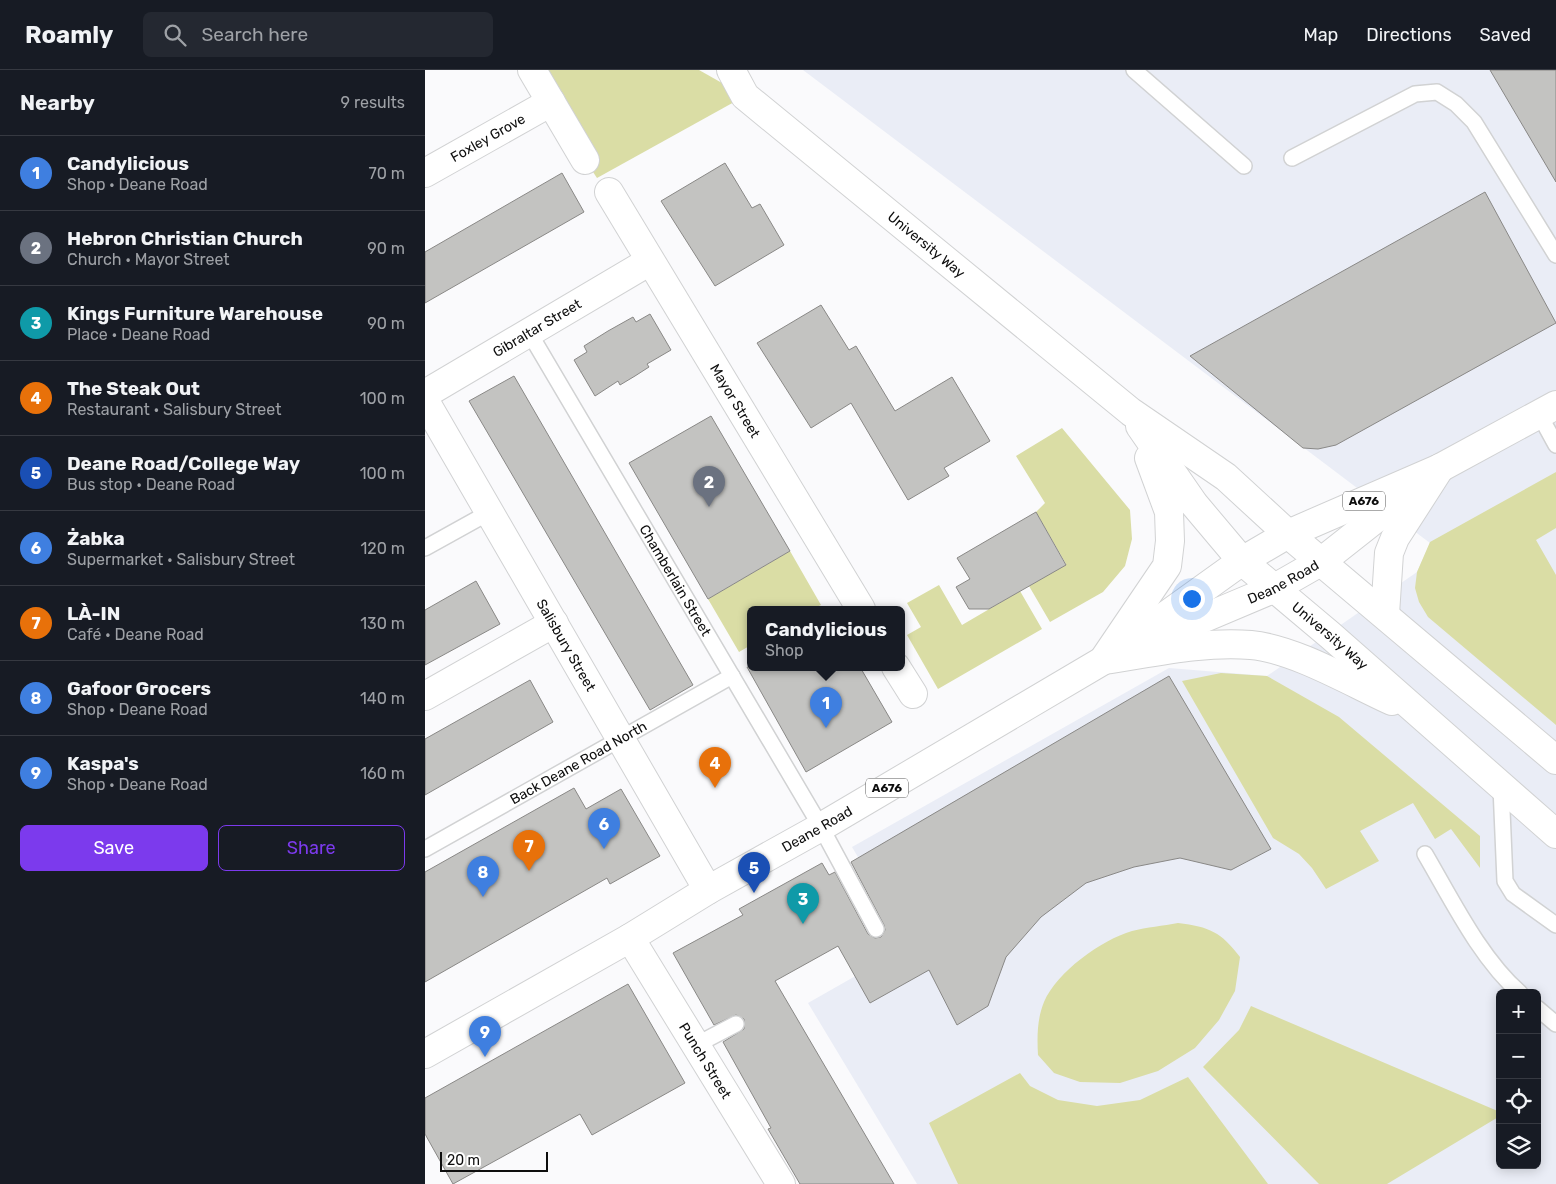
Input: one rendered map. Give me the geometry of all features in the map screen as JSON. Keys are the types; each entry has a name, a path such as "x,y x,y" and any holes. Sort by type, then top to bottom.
{"main road":[{"path":"532,70 585,160"},
{"name":"University Way","path":"731,70 745,96 1131,412 1226,477 1288,534 1556,760"},
{"name":"Foxley Grove","path":"425,173 551,102"},
{"name":"Mayor Street","path":"609,192 859,606"},
{"name":"Gibraltar Street","path":"425,394 650,261"},
{"name":"Salisbury Street","path":"425,401 708,890"},
{"name":"Deane Road","path":"425,1054 630,938 708,890 821,827 1104,660 1242,560 1288,534 1440,468 1547,410"},
{"path":"1104,660 1167,566 1170,541 1169,512 1131,412"},
{"name":"University Way","path":"1131,412 1194,504 1242,560 1556,834"},
{"path":"1385,614 1389,553 1395,538 1440,468"},
{"name":"Deane Road","path":"1104,660 1273,589 1322,561 1440,468"},
{"path":"425,696 554,623"},
{"path":"1104,660 1211,645 1253,645 1297,657 1421,715"},
{"path":"899,671 913,694"},
{"name":"Punch Street","path":"630,938 781,1184"}],"lane":[{"path":"1134,70 1244,166"},
{"path":"1291,158 1415,94 1437,92 1456,104 1474,122 1556,255"},
{"name":"Chamberlain Street","path":"529,334 821,827 876,929"},
{"path":"1547,410 1556,445"},
{"path":"425,548 490,512"},
{"name":"Back Deane Road North","path":"425,849 732,676"},
{"path":"1501,787 1505,881 1513,894 1556,925"},
{"path":"1425,854 1469,929 1507,982 1515,989"},
{"path":"1541,1011 1556,1024"},
{"path":"696,1045 736,1024"}],"shaded area":[{"path":"803,70 1556,70 1556,1184 917,1184 808,1003 910,945 852,847 1169,668 1267,676 1417,572 1430,543"}],"green space":[{"path":"526,70 699,70 745,96 597,178"},
{"path":"1062,428 1130,510 1132,539 1125,566 1103,592 1050,622 1029,586 1066,564 1036,512 1045,503 1016,456"},
{"path":"1556,472 1556,528 1536,540 1556,575 1556,725 1428,617 1419,602 1415,588 1417,572 1430,542"},
{"path":"790,551 821,605 747,606 747,647 739,652 708,599"},
{"path":"939,585 962,625 1020,591 1042,629 938,689 907,635 921,627 907,603"},
{"path":"1221,673 1267,676 1339,717 1480,836 1480,868 1451,829 1435,839 1413,803 1360,831 1379,861 1326,889 1312,868 1299,854 1273,838 1182,681"},
{"path":"1178,923 1199,926 1214,932 1227,942 1240,957 1235,991 1219,1020 1195,1048 1158,1071 1120,1083 1080,1082 1054,1073 1038,1055 1038,1035 1040,1015 1044,1002 1059,980 1081,959 1120,935"},
{"path":"1251,1006 1496,1110 1496,1118 1387,1184 1319,1184 1203,1067 1239,1030"},
{"path":"1020,1073 1030,1086 1058,1100 1097,1106 1140,1100 1188,1077 1268,1184 958,1184 929,1123"}],"building":[{"path":"1490,70 1556,70 1556,182"},
{"path":"725,163 752,208 760,204 784,245 715,286 661,201"},
{"path":"562,173 584,212 425,303 425,252"},
{"path":"1485,192 1556,323 1336,445 1318,449 1303,448 1190,356"},
{"path":"821,305 849,350 856,346 895,411 952,377 990,441 944,468 949,476 908,500 851,403 811,428 757,343"},
{"path":"650,314 671,350 647,364 649,367 635,376 620,385 618,381 595,396 574,360 587,352 584,346 608,331 633,317 636,322"},
{"path":"514,376 693,685 650,710 469,401"},
{"path":"711,416 790,551 708,599 629,463"},
{"path":"1036,512 1066,565 989,609 969,609 956,587 970,579 957,558"},
{"path":"476,581 500,624 425,665 425,610"},
{"path":"749,671 862,671 892,722 806,772"},
{"path":"1169,676 1271,849 1231,870 1180,858 1134,867 1086,883 1041,917 1006,957 988,1006 957,1025 929,970 870,1003 838,946 775,981 894,1184 800,1184 768,1129 771,1128 723,1042 744,1029 744,1019 736,1015 714,1025 673,953 743,915 739,909 822,863 829,875 835,872 868,934 875,938 881,937 885,930 884,925 851,862"},
{"path":"530,680 553,722 425,795 425,739"},
{"path":"574,788 586,809 621,789 660,856 610,884 607,878 425,982 425,872"},
{"path":"628,984 685,1083 592,1135 580,1114 453,1184 425,1134 425,1098"}],"place":[{"name":"Hebron Christian Church","path":"709,507"},
{"name":"Candylicious","path":"826,728"},
{"name":"The Steak Out","path":"715,788"},
{"name":"Żabka","path":"604,849"},
{"name":"LÀ-IN","path":"529,871"},
{"name":"Deane Road/College Way","path":"754,893"},
{"name":"Gafoor Grocers","path":"483,897"},
{"name":"Kings Furniture Warehouse","path":"803,924"},
{"name":"Kaspa's","path":"485,1057"}]}
